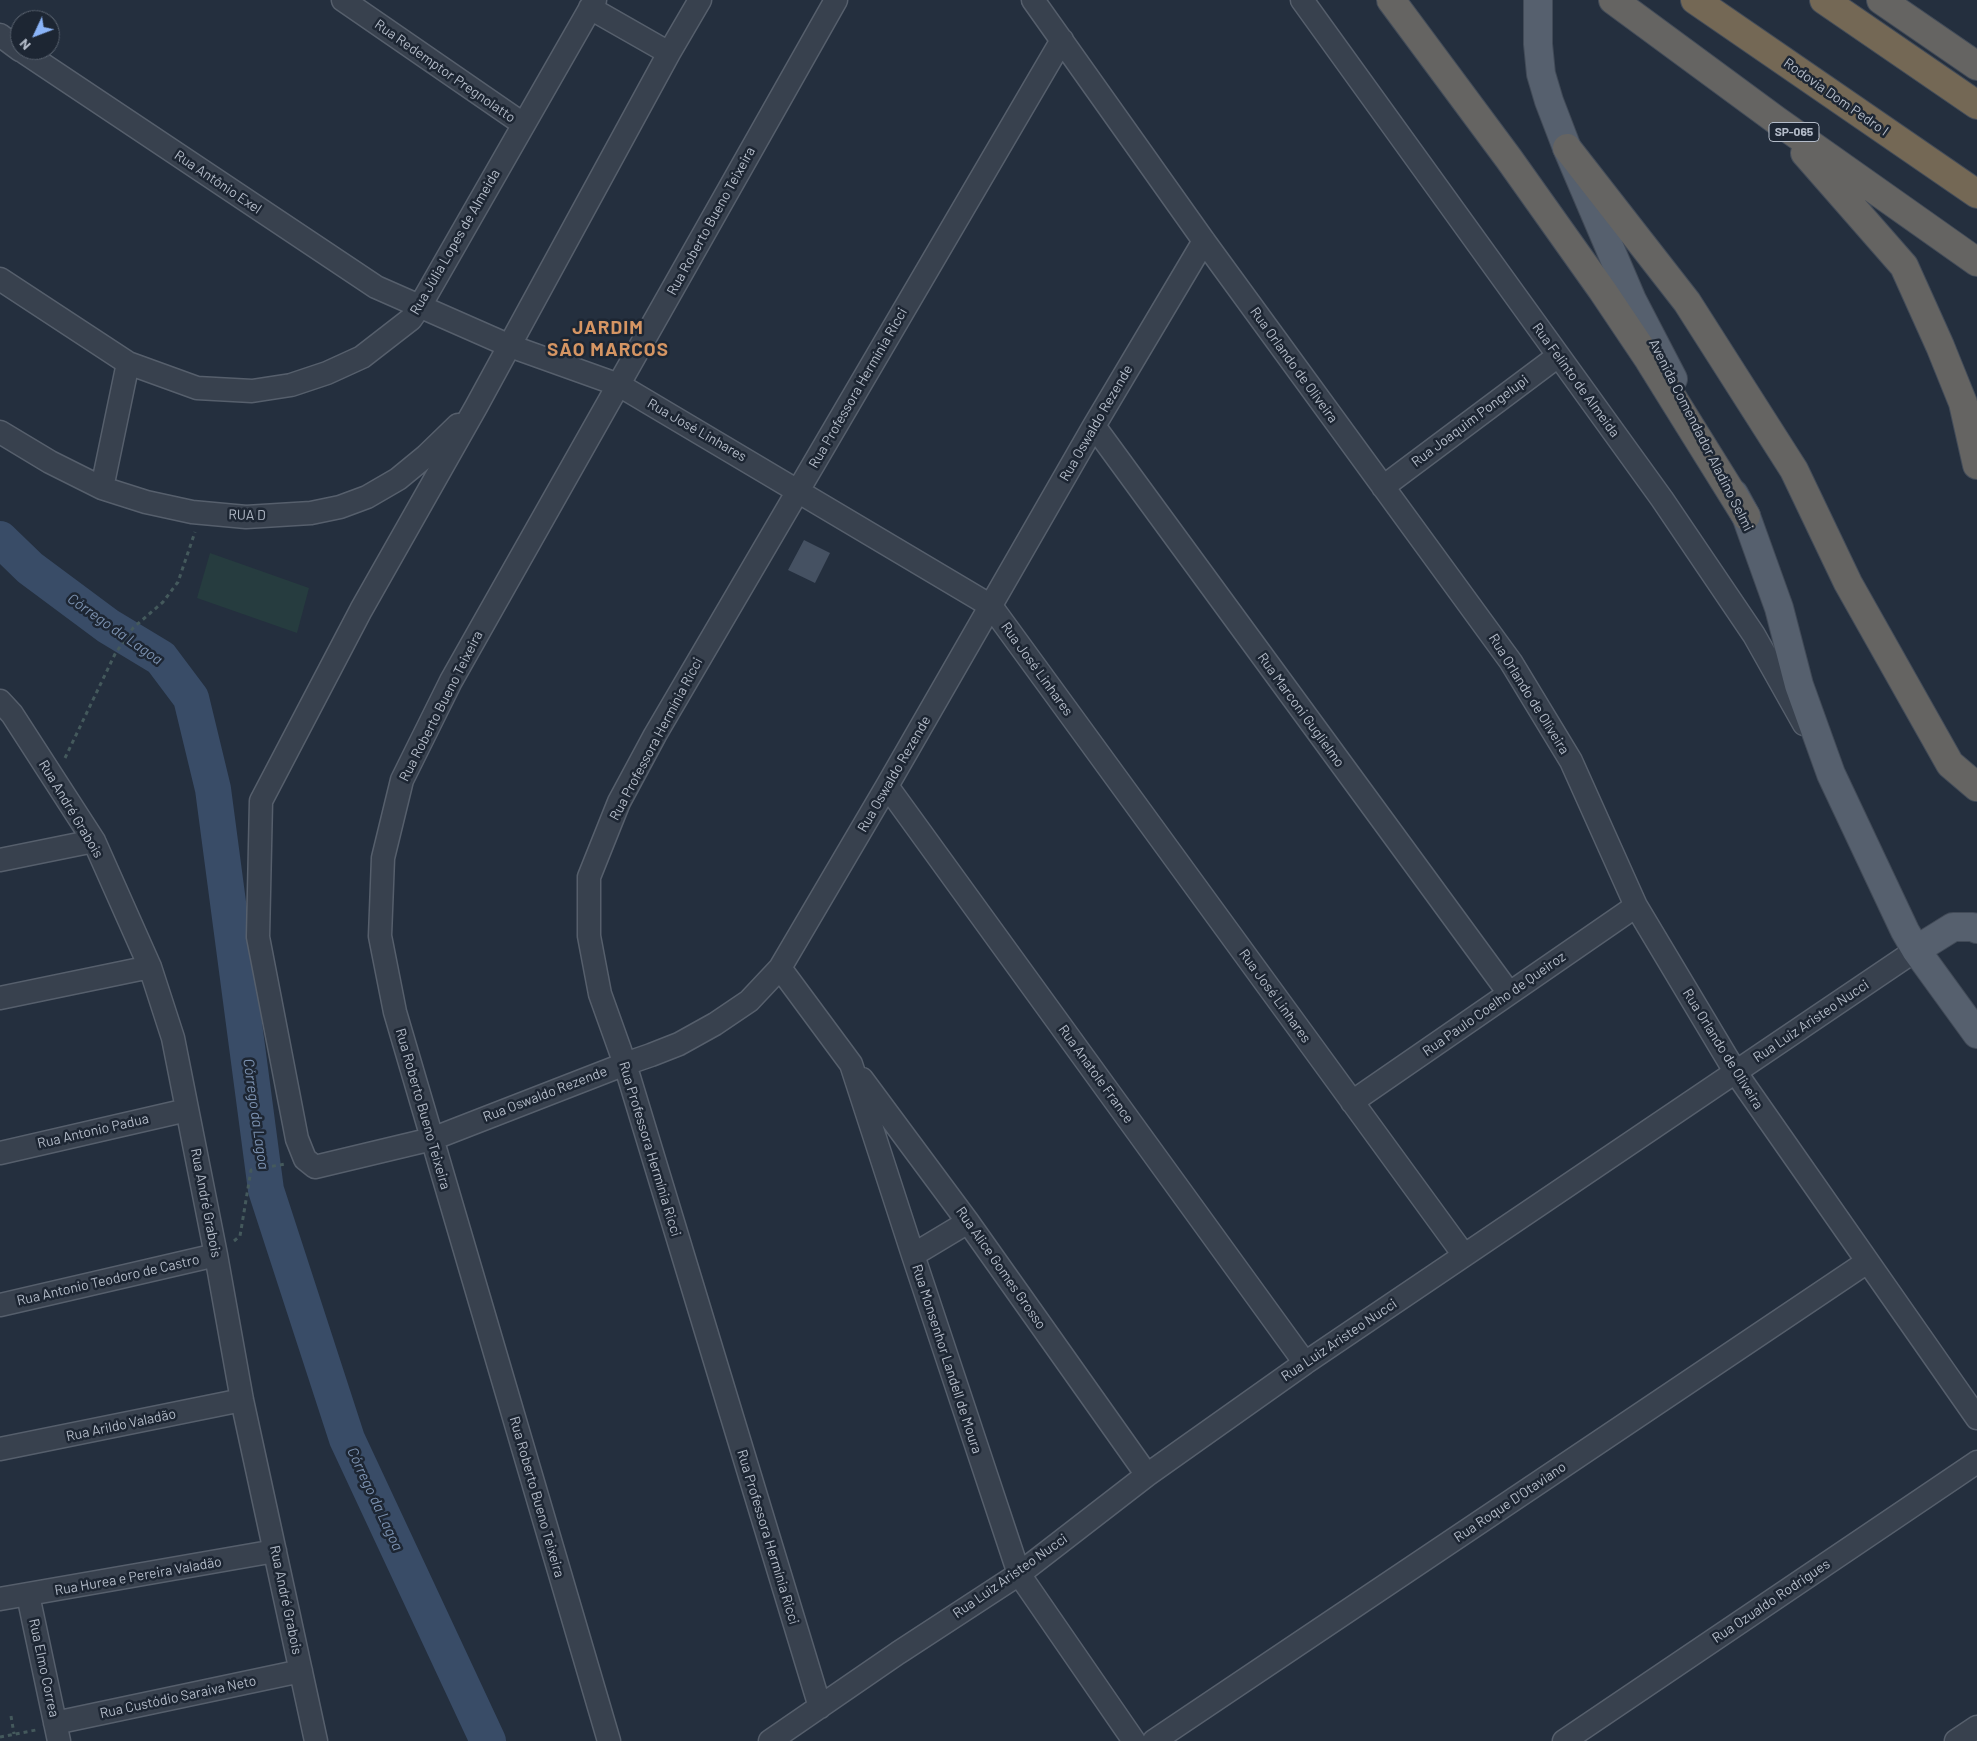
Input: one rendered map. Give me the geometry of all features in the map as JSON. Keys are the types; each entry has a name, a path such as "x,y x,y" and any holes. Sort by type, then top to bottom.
{"highway":[{"path":"1392,0 1509,159 1602,290 1649,360 1746,516"},
{"name":"SP-065","path":"1613,0 1776,120 1977,262"},
{"name":"Rodovia Dom Pedro I","path":"1695,0 1977,194"},
{"path":"1824,0 1977,105"},
{"path":"1882,0 1977,66"},
{"path":"1776,120 1904,266 1963,403 1977,465"},
{"path":"1567,148 1692,310 1794,470 1848,584 1950,764 1977,787"}],"main road":[{"name":"Avenida Comendador Aladino Selmi","path":"1538,9 1541,74 1567,148 1632,300 1746,516 1779,608 1799,685 1831,774 1872,865 1916,950 1977,1034"},
{"path":"1916,950 1954,927 1977,928"}],"street":[{"name":"Rua Redemptor Pregnolatto","path":"343,0 523,124"},
{"path":"476,407 669,53 700,0"},
{"name":"Rua Roberto Bueno Teixeira","path":"609,1741 395,1012 380,936 383,858 402,780 450,681 836,0"},
{"name":"Rua Orlando de Oliveira","path":"1033,0 1204,241 1511,662 1571,761 1636,906 1736,1073 1977,1418"},
{"name":"Rua Felinto de Almeida","path":"1302,0 1662,499 1754,634 1831,774"},
{"name":"Rua Júlia Lopes de Almeida","path":"0,279 128,363 197,388 252,391 291,385 327,373 362,357 411,319 420,306 593,4"},
{"path":"593,4 669,53"},
{"name":"Rua Professora Hermínia Ricci","path":"820,1707 624,1064 600,994 589,936 589,877 619,802 655,735 1062,40"},
{"name":"Rua Antônio Exel","path":"35,60 376,287 420,306"},
{"name":"Rua Oswaldo Rezende","path":"476,407 361,610 261,801 258,938 297,1139 305,1159 315,1167 432,1139 679,1044 715,1024 749,1001 780,968 1094,426 1204,241"},
{"name":"Rua José Linhares","path":"420,306 510,346 619,385 991,606 1464,1255"},
{"name":"Rua Joaquim Pongelupi","path":"1383,486 1558,356"},
{"path":"102,488 128,363"},
{"name":"RUA D","path":"0,432 50,462 102,488 146,502 202,513 246,518 311,513 340,507 367,497 398,479 426,456 476,407"},
{"name":"Rua Marconi Guglielmo","path":"1094,426 1509,993"},
{"name":"Rua André Grabois","path":"4,710 56,782 94,842 150,967 173,1038 216,1255 242,1400 316,1741"},
{"name":"Rua Anatole France","path":"887,786 1305,1363"},
{"path":"0,860 94,842"},
{"name":"Rua Paulo Coelho de Queiroz","path":"1352,1102 1636,906"},
{"name":"Rua Luiz Aristeo Nucci","path":"770,1741 898,1653 1019,1574 1146,1475 1305,1363 1916,950"},
{"path":"0,998 150,967"},
{"name":"Rua Monsenhor Landell de Moura","path":"780,968 851,1064 1019,1574 1134,1741"},
{"name":"Rua Alice Gomes Grosso","path":"851,1064 968,1222 1146,1475"},
{"name":"Rua Antonio Padua","path":"0,1153 187,1110"},
{"path":"913,1255 968,1222"},
{"name":"Rua Antonio Teodoro de Castro","path":"0,1305 216,1255"},
{"name":"Rua Roque D'Otaviano","path":"1154,1741 1867,1262"},
{"name":"Rua Arildo Valadão","path":"0,1449 242,1400"},
{"name":"Rua Ozualdo Rodrigues","path":"1564,1741 1977,1462"},
{"name":"Rua Hurea e Pereira Valadão","path":"0,1599 276,1551"},
{"name":"Rua Elmo Correa","path":"28,1595 57,1730"},
{"name":"Rua Custódio Saraiva Neto","path":"57,1730 300,1671"},
{"path":"1956,1741 1977,1727"}],"path":[{"path":"56,782 69,749 115,654 133,628 162,602 178,582 202,513"},
{"path":"216,1255 240,1236 251,1170 286,1164"},
{"path":"12,1716 14,1734"},
{"path":"0,1737 57,1730"}],"green space":[{"path":"210,553 309,588 297,633 197,598"}],"building":[{"path":"804,540 830,553 815,583 788,570"}],"waterway":[{"name":"Córrego da Lagoa","path":"0,539 30,568 108,626 161,658 191,698 213,789 266,1190 347,1439 488,1741"}],"district":[{"name":"JARDIM SÃO MARCOS","path":"608,339"}]}
